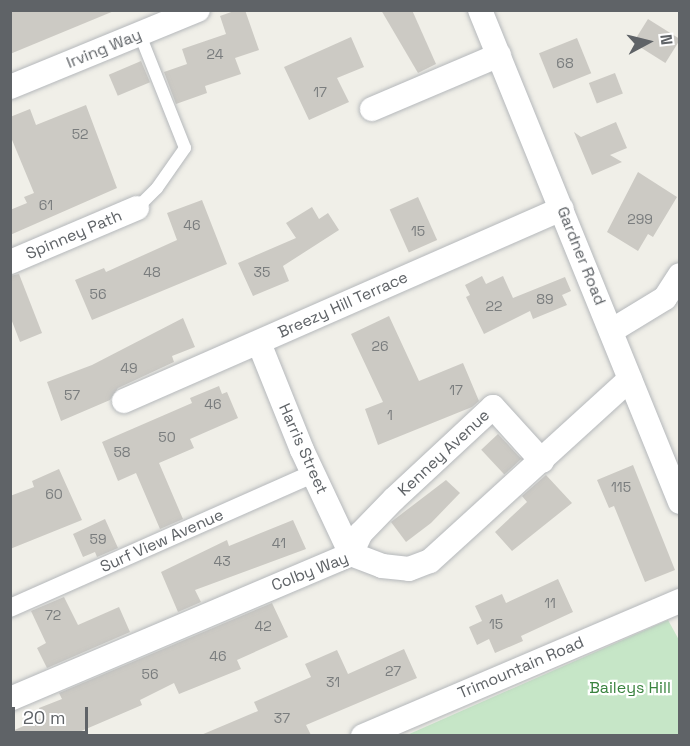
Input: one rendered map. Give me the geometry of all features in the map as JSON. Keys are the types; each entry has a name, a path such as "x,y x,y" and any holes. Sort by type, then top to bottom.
{"street":[{"name":"Irving Way","path":"10,87 198,10"},
{"name":"Gardner Road","path":"480,10 680,502"},
{"path":"372,109 499,55"},
{"name":"Spinney Path","path":"10,262 136,208"},
{"name":"Breezy Hill Terrace","path":"124,401 562,209"},
{"path":"611,331 665,298 680,275"},
{"name":"Harris Street","path":"259,343 314,474 351,554"},
{"name":"Colby Way","path":"10,699 351,554 382,566 409,569 430,561 630,379"},
{"name":"Kenney Avenue","path":"351,554 361,534 394,499 493,407 542,461"},
{"name":"Surf View Avenue","path":"10,608 314,474"},
{"name":"Trimountain Road","path":"363,735 680,601"}],"lane":[{"path":"136,208 158,188 185,148 140,35"}],"green space":[{"name":"Baileys Hill","path":"668,620 679,640 679,735 407,735"}],"building":[{"path":"10,10 114,10 114,11 10,54"},
{"path":"237,10 245,10 259,50 235,58 241,74 205,86 207,93 176,104 164,72 187,64 182,49 226,34 220,16"},
{"path":"381,10 412,10 436,64 418,73"},
{"path":"648,19 680,39 665,63 633,43"},
{"path":"351,37 364,67 337,78 349,102 309,120 284,67"},
{"path":"577,38 591,73 553,89 539,53"},
{"path":"141,61 150,82 118,96 109,75"},
{"path":"615,73 623,94 597,104 589,83"},
{"path":"86,105 117,188 10,235 10,210 27,203 24,197 34,193 10,135 10,117 30,109 36,125"},
{"path":"616,122 627,148 610,155 622,162 592,175 574,132 581,137"},
{"path":"638,172 677,197 653,237 648,234 638,251 607,232"},
{"path":"418,197 437,240 409,253 390,210"},
{"path":"202,200 227,264 92,320 75,280 104,268 106,272 177,240 167,213"},
{"path":"312,207 319,219 328,213 339,230 283,266 289,281 253,296 238,263 296,238 286,223"},
{"path":"19,274 42,333 20,342 10,316 10,276"},
{"path":"482,276 486,284 503,276 513,298 565,277 571,291 562,295 567,305 533,319 530,311 484,334 466,297 470,295 465,285"},
{"path":"389,316 419,381 463,363 479,401 472,407 378,445 365,409 383,402 351,334"},
{"path":"183,318 195,347 172,356 174,362 118,388 110,400 61,421 47,382 92,365"},
{"path":"219,386 222,394 227,392 238,418 190,439 194,448 159,463 183,519 160,529 136,473 118,481 102,442 192,403 190,398"},
{"path":"498,434 521,459 504,475 481,450"},
{"path":"633,465 675,570 645,582 614,506 609,508 597,480"},
{"path":"59,469 82,520 10,549 10,496 34,487 32,481"},
{"path":"546,475 572,503 512,551 495,532 527,502 522,496"},
{"path":"446,480 460,493 431,523 406,542 391,522"},
{"path":"105,519 118,548 97,557 95,552 83,557 73,534"},
{"path":"293,520 306,549 195,590 201,602 178,612 161,572 227,540 229,546"},
{"path":"558,579 573,612 521,636 523,641 495,653 489,639 477,645 469,627 482,621 475,606 502,594 506,603"},
{"path":"64,597 78,625 119,607 130,632 47,668 37,648 46,643 31,611"},
{"path":"272,603 288,637 237,660 241,669 179,694 174,683 140,700 142,705 72,735 10,735 10,732 42,718 39,708 62,699 59,693"},
{"path":"404,649 417,678 306,725 311,735 201,735 258,711 254,702 311,677 305,664 337,650 348,674"}]}
